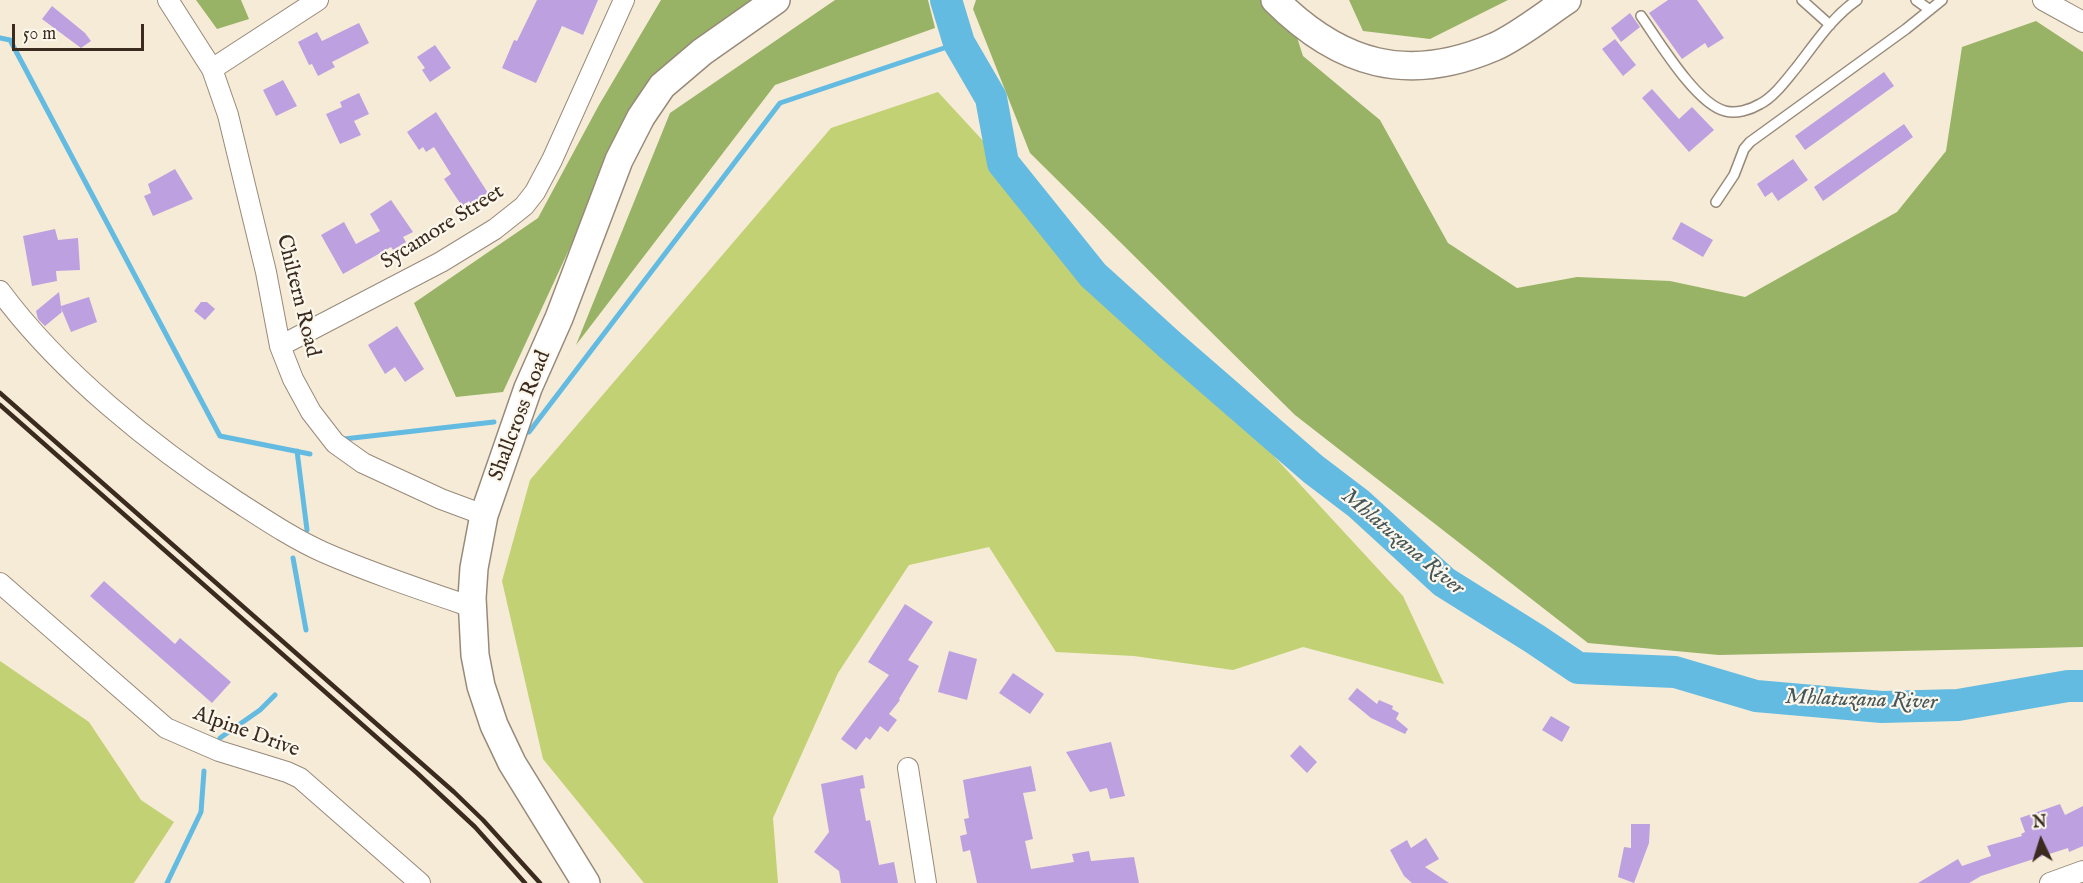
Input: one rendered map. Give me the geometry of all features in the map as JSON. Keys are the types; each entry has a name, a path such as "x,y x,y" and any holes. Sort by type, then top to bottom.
{"street":[{"name":"Chiltern Road","path":"168,0 212,69 228,115 266,272 280,346 293,379 311,412 335,443 363,463 392,478 484,515"},
{"path":"212,69 318,0"},
{"name":"Sycamore Street","path":"280,346 441,262 495,229 524,206 535,192 552,160 624,0"},
{"name":"Shallcross Road","path":"586,883 512,764 494,725 481,686 475,655 472,607 474,568 484,515 528,388 559,318 619,160 641,117 662,86 702,52 776,0"},
{"path":"1275,0 1295,20 1329,45 1353,55 1398,66 1424,66 1454,62 1497,46 1568,0"},
{"path":"2043,0 2083,22"},
{"path":"0,291 22,320 117,412 214,487 276,527 322,551 472,607"},
{"name":"Alpine Drive","path":"0,583 166,728 219,751 300,778 420,883"},
{"path":"908,768 926,883"},
{"path":"2050,883 2083,871"}],"lane":[{"path":"1802,0 1830,25"},
{"path":"1641,16 1682,73 1714,107 1726,112 1744,111 1762,104 1796,68 1817,38 1857,0"},
{"path":"1916,0 1930,10"},
{"path":"1716,202 1734,175 1744,149 1750,142 1942,0"}],"green space":[{"path":"196,0 241,0 249,19 217,29"},
{"path":"661,0 769,0 643,90 503,392 456,397 414,303 538,218 599,105"},
{"path":"835,0 928,0 935,28 775,85 576,345 670,113"},
{"path":"976,0 1285,0 1303,56 1380,120 1448,243 1517,288 1577,277 1670,281 1745,297 1897,212 1946,151 1962,47 2036,21 2083,52 2083,647 1719,655 1588,643 1295,415 1030,153 973,9"},
{"path":"1349,0 1508,0 1430,39 1363,31"},
{"path":"938,92 1403,596 1444,684 1303,647 1233,670 1134,656 1056,652 989,547 909,565 838,673 773,818 778,883 644,883 543,759 502,581 530,480 831,128"},
{"path":"0,661 89,722 141,800 174,822 134,883 0,883"}],"building":[{"path":"537,0 598,0 583,35 562,26 536,83 502,68 514,40 517,41"},
{"path":"1668,0 1697,0 1724,38 1708,48 1705,43 1682,59 1649,13"},
{"path":"52,6 85,33 91,41 81,48 42,19"},
{"path":"1630,13 1640,27 1621,42 1611,28"},
{"path":"359,23 369,43 332,62 335,67 318,76 312,64 309,65 298,42 317,32 322,41"},
{"path":"1615,39 1636,65 1623,76 1602,49"},
{"path":"435,45 451,68 430,82 422,70 425,68 417,57"},
{"path":"1884,72 1894,86 1805,150 1795,136"},
{"path":"283,80 297,106 276,116 263,90"},
{"path":"1652,89 1679,119 1692,107 1714,130 1689,152 1642,98"},
{"path":"359,93 369,114 354,121 361,135 340,144 326,114 342,107 340,102"},
{"path":"436,112 488,193 471,204 469,201 462,206 444,179 451,174 434,147 426,152 423,147 419,150 407,132"},
{"path":"1904,124 1913,137 1823,201 1814,187"},
{"path":"1793,159 1808,180 1778,201 1772,192 1765,197 1757,184"},
{"path":"175,169 193,199 153,216 144,196 151,193 148,184"},
{"path":"391,200 413,232 403,237 406,242 393,250 391,247 343,274 321,235 344,222 356,244 380,231 370,214"},
{"path":"1681,222 1713,240 1703,257 1672,239"},
{"path":"55,229 58,240 78,238 80,270 56,271 57,281 32,286 23,236"},
{"path":"59,292 61,306 89,297 97,322 71,332 61,308 62,312 45,326 38,319 36,311"},
{"path":"201,302 207,302 215,309 205,320 194,311"},
{"path":"397,326 424,369 405,382 395,367 385,374 368,345"},
{"path":"104,581 175,644 180,638 231,682 212,703 90,596"},
{"path":"905,604 933,622 908,660 919,666 900,700 889,714 897,720 888,732 880,726 870,740 866,737 856,750 841,739 889,675 868,662"},
{"path":"949,651 977,659 967,700 938,692"},
{"path":"1013,673 1044,694 1030,714 999,693"},
{"path":"1357,688 1377,704 1379,700 1393,706 1392,709 1399,713 1396,719 1408,729 1405,734 1371,718 1348,699"},
{"path":"1551,716 1570,727 1562,742 1542,730"},
{"path":"1111,742 1125,796 1110,799 1107,788 1090,792 1066,752"},
{"path":"1300,745 1317,762 1307,773 1290,756"},
{"path":"1031,766 1036,791 1023,793 1033,839 1025,841 1031,869 1074,862 1072,854 1089,851 1091,861 1134,857 1139,883 977,883 970,850 963,852 960,836 967,834 964,819 969,818 963,780"},
{"path":"863,775 865,788 860,789 866,821 870,820 879,865 894,862 898,883 841,883 839,871 814,852 829,832 821,784"},
{"path":"2060,804 2065,815 2083,806 2083,846 2069,852 2068,848 1981,876 1969,883 1918,883 1958,859 1962,866 1991,856 1987,846 2022,836 2021,834 2025,832 2020,818"},
{"path":"1631,824 1650,824 1649,843 1634,883 1618,877 1624,847 1631,848"},
{"path":"1426,838 1439,859 1425,867 1449,883 1412,883 1404,876 1390,850 1407,840 1411,848"}],"waterway":[{"name":"Mhlatuzana River","path":"946,0 959,43 991,98 1003,163 1093,275 1313,469 1359,504 1444,582 1578,668 1675,672 1756,696 1882,707 1958,705 2068,686 2083,686"},
{"path":"0,38 10,40 220,436 310,454"},
{"path":"529,432 780,103 959,43"},
{"path":"344,439 494,422"},
{"path":"297,451 307,530"},
{"path":"293,558 306,630"},
{"path":"220,738 260,710 275,695"},
{"path":"167,883 201,812 204,771"}],"railway":[{"path":"0,393 454,792 483,820 540,883"},
{"path":"0,405 417,773 475,827 525,883"}]}
